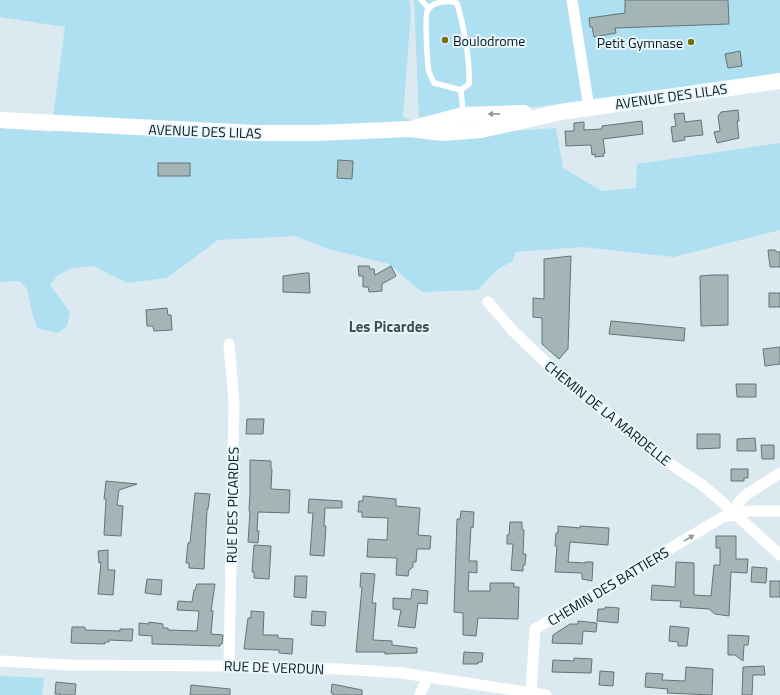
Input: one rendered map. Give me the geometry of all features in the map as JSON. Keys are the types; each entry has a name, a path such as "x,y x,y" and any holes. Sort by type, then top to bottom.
{"street":[{"path":"572,0 589,108"},
{"name":"AVENUE DES LILAS","path":"0,120 254,133 316,133 410,129 443,133 472,131 561,112 780,81"},
{"name":"AVENUE DES LILAS","path":"410,129 469,115 561,112"},
{"path":"469,115 472,131"},
{"name":"CHEMIN DE LA MARDELLE","path":"488,302 514,332 559,375 679,470 701,484 780,554"},
{"name":"RUE DES PICARDES","path":"229,344 234,402 229,666"},
{"path":"737,515 738,502 747,494 780,473"},
{"name":"CHEMIN DES BATTIERS","path":"531,692 536,629 723,518 737,515 748,510 780,511"},
{"name":"RUE DE VERDUN","path":"0,661 68,666 229,666 340,669 402,673 479,686 546,695"},
{"path":"420,695 427,677"}],"lane":[{"path":"421,0 429,9"},
{"path":"450,1 457,3 462,21 470,72 469,84 461,90 434,83 429,72 426,12 432,6 450,1"},
{"path":"461,90 469,115"}],"shaded area":[{"path":"0,0 409,0 411,11 403,117 440,136 556,128 563,168 602,191 636,188 637,164 780,143 780,230 674,257 582,247 516,252 512,262 498,270 478,290 422,292 389,264 325,248 295,236 218,240 167,278 127,283 93,266 73,268 58,275 50,285 70,312 67,326 58,333 37,328 27,289 20,281 0,282 0,128 51,132 65,27 0,17"},
{"path":"414,0 780,0 780,73 749,79 543,106 419,118"},
{"path":"0,676 44,678 42,695 0,695"}],"building":[{"path":"625,0 728,0 729,24 615,28 616,33 594,37 592,27 590,27 589,18 625,13"},
{"path":"740,51 742,66 728,68 725,54"},
{"path":"738,110 739,121 737,121 739,138 717,143 714,132 720,131 718,116 721,112"},
{"path":"684,113 685,122 701,120 703,135 684,137 685,140 673,142 671,127 676,126 674,114"},
{"path":"642,121 643,134 603,139 604,156 595,157 595,154 592,155 591,145 566,146 565,131 574,131 574,123 584,122 584,130 602,129 602,126"},
{"path":"338,160 353,161 352,179 337,178"},
{"path":"158,163 190,163 190,176 158,176"},
{"path":"768,250 780,252 780,267 770,267"},
{"path":"571,256 568,349 559,359 542,344 542,318 533,317 533,298 544,299 544,259"},
{"path":"358,266 369,266 370,269 374,269 375,275 391,266 396,276 382,284 382,291 369,292 368,287 363,287 363,276 359,276"},
{"path":"309,273 310,293 283,292 283,276"},
{"path":"728,275 728,325 701,326 700,276"},
{"path":"769,293 780,293 780,307 769,307"},
{"path":"167,308 168,315 171,315 172,330 154,331 153,326 147,326 146,310"},
{"path":"611,321 685,328 684,341 609,334"},
{"path":"780,347 780,364 765,366 763,349"},
{"path":"736,384 756,384 756,397 737,397"},
{"path":"247,419 264,419 263,434 246,434"},
{"path":"697,434 720,434 720,448 697,449"},
{"path":"755,438 756,451 737,451 737,439"},
{"path":"761,445 774,445 774,459 762,459"},
{"path":"250,460 271,461 271,489 290,490 289,513 258,512 258,543 248,542 250,511"},
{"path":"731,469 748,469 748,478 744,478 744,481 731,481"},
{"path":"106,481 137,484 119,490 117,505 123,506 121,536 104,535 106,499 104,499"},
{"path":"195,493 210,494 207,509 204,569 189,568 189,563 186,563 188,543 190,543"},
{"path":"363,496 396,499 396,506 420,508 418,535 431,536 430,549 417,549 416,562 413,562 413,567 409,570 408,576 396,575 397,558 367,557 368,539 387,540 388,518 362,517 362,512 358,512 359,501 363,501"},
{"path":"309,499 342,501 342,508 325,508 324,526 326,526 324,556 310,555 313,513 308,513"},
{"path":"461,511 474,512 473,528 471,527 469,561 477,561 477,573 469,572 468,591 490,591 490,583 514,583 514,587 519,587 518,619 478,618 476,636 463,635 463,613 454,612 457,519 460,519"},
{"path":"510,522 522,522 522,529 524,530 523,554 526,554 523,571 511,570 513,544 507,544 507,535 509,535"},
{"path":"558,526 609,528 608,545 570,542 568,562 593,562 592,581 582,579 582,573 555,572 557,546 555,546"},
{"path":"716,536 736,536 736,559 748,559 747,573 731,572 729,616 715,614 709,609 680,607 681,601 651,600 652,585 675,587 676,562 694,563 694,595 711,596 714,565 720,565 720,548 716,548"},
{"path":"254,545 271,546 269,579 254,578 254,572 252,572"},
{"path":"108,550 108,570 115,570 113,595 98,594 101,562 99,563 98,551"},
{"path":"752,567 767,568 766,583 751,582"},
{"path":"361,573 375,574 372,603 376,603 373,640 392,641 392,645 417,648 417,653 385,654 385,652 356,652 362,587 360,587"},
{"path":"295,576 307,576 306,598 294,597"},
{"path":"147,579 162,580 161,595 145,593"},
{"path":"770,581 780,581 780,597 770,597"},
{"path":"197,584 215,584 211,611 213,611 211,634 223,635 222,644 220,644 220,646 152,644 152,636 139,635 139,623 149,624 149,622 163,624 163,628 168,628 168,630 197,631 199,611 177,610 178,601 192,602 194,590"},
{"path":"412,589 428,591 427,604 418,603 415,628 398,626 401,610 393,609 393,598 411,599"},
{"path":"605,607 619,608 618,623 597,621 598,609 605,609"},
{"path":"251,611 264,612 263,635 278,635 278,638 293,639 292,654 279,653 279,650 244,649 248,618 251,618"},
{"path":"312,611 326,612 325,626 311,625"},
{"path":"578,621 597,623 596,632 583,631 582,644 552,643 553,635 570,624 578,624"},
{"path":"670,626 689,628 687,646 678,646 678,642 669,641"},
{"path":"72,627 85,627 85,630 120,631 120,629 133,629 132,641 109,640 109,642 105,642 105,644 71,643"},
{"path":"728,635 749,636 748,645 744,645 743,661 735,655 728,655"},
{"path":"464,652 483,653 482,662 478,662 478,664 463,664"},
{"path":"574,658 592,659 591,673 552,672 553,660 574,661"},
{"path":"764,666 765,675 753,675 752,695 742,695 743,667"},
{"path":"686,667 713,669 712,695 667,693 668,689 645,687 646,673 663,674 662,680 685,681"},
{"path":"600,671 614,672 613,686 599,685"},
{"path":"56,682 76,684 75,695 55,694"},
{"path":"332,684 362,690 362,695 333,695 333,693 331,693"},
{"path":"191,685 230,689 230,695 190,695"}],"place":[{"name":"Boulodrome","path":"445,40"},
{"name":"Petit Gymnase","path":"691,42"}],"district":[{"name":"Les Picardes","path":"389,326"}]}
